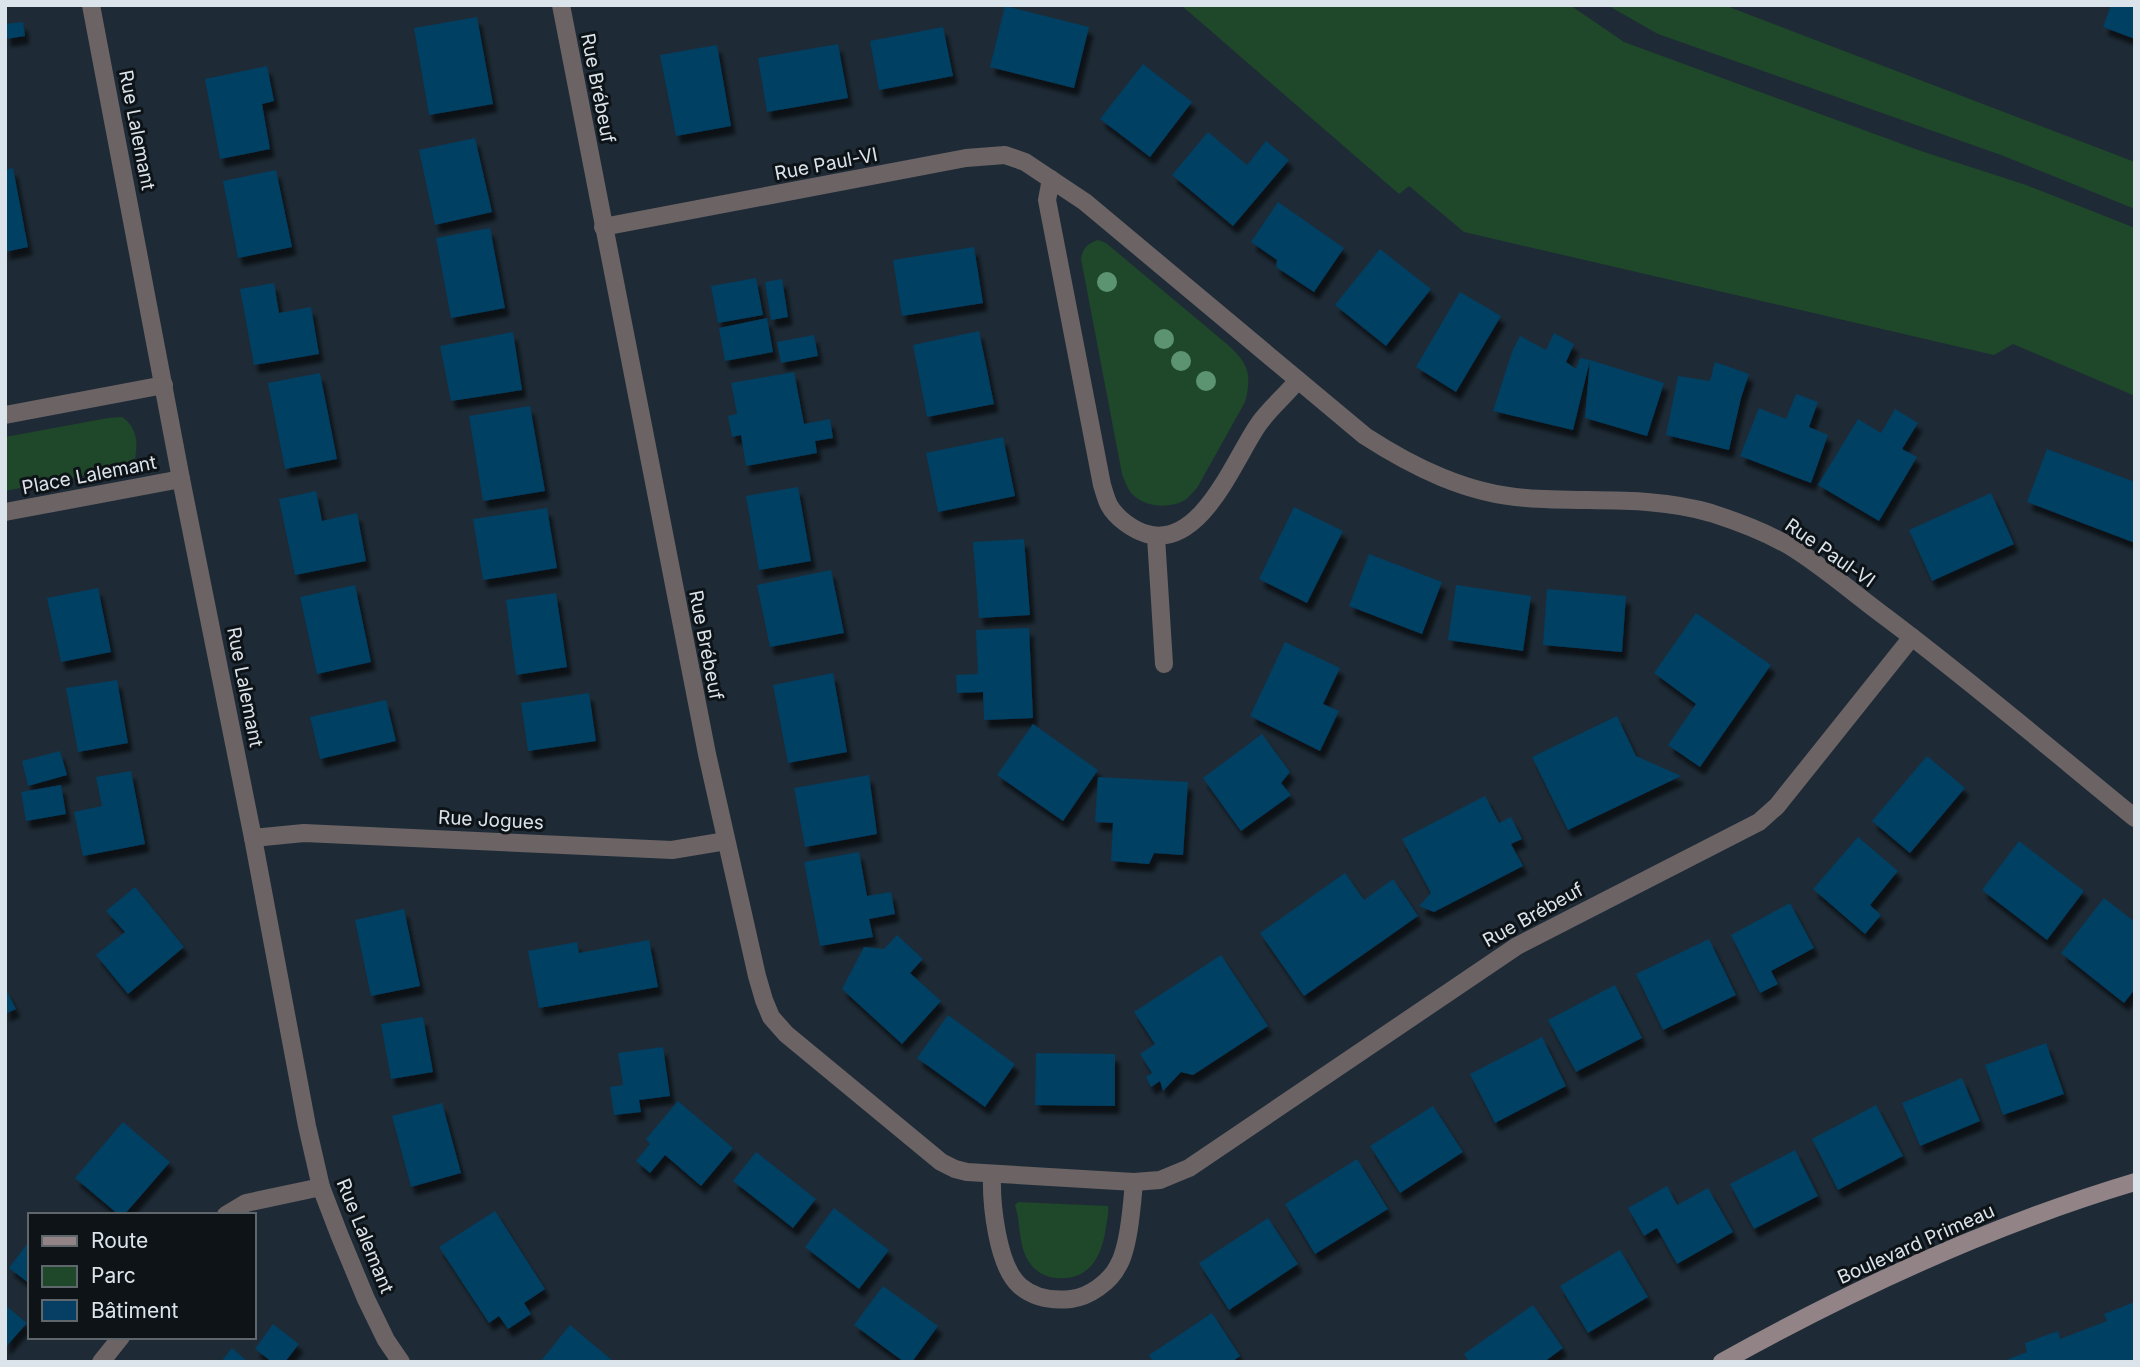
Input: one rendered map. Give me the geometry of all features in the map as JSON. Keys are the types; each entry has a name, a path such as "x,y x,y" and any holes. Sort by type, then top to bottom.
{"street":[{"name":"Rue Lalemant","path":"91,5 307,1126 321,1187 366,1299 386,1340 401,1362"},
{"name":"Rue Brébeuf","path":"561,5 698,713 764,1000 771,1017 786,1034 941,1162 955,1169 992,1174 1134,1182 1160,1180 1189,1168 1517,946 1759,822 1777,806 1912,637"},
{"name":"Rue Paul-VI","path":"603,227 966,158 1005,155 1025,162 1104,216 1364,436 1403,461 1437,476 1496,494 1524,498 1662,503 1709,512 1752,528 1793,548 1912,637 2135,818"},
{"path":"1051,179 1047,200 1102,485 1109,506 1122,520 1139,532 1156,537 1170,535 1190,525 1208,505 1260,422 1298,380"},
{"path":"5,415 163,385"},
{"name":"Place Lalemant","path":"5,512 181,479"},
{"path":"1156,537 1164,664"},
{"name":"Rue Jogues","path":"253,838 304,833 673,850 726,841"},
{"path":"992,1174 991,1198 995,1222 1010,1272 1018,1285 1032,1294 1058,1299 1078,1298 1087,1294 1109,1278 1119,1266 1134,1182"},
{"name":"Boulevard Primeau","path":"1722,1362 1851,1294 1923,1261 2046,1212 2135,1182"},
{"path":"229,1213 246,1203 321,1187"},
{"path":"101,1362 119,1339"}],"green space":[{"path":"1181,5 1570,5 1624,42 1921,151 2026,185 2135,228 2135,396 2013,344 1994,355 1464,232 1409,186 1399,194"},
{"path":"1607,5 1724,5 2135,162 2135,209 2001,155 1658,34"},
{"path":"1098,240 1106,243 1228,345 1247,370 1245,402 1197,488 1178,503 1163,506 1140,500 1129,490 1122,474 1081,259 1086,247"},
{"path":"122,417 131,425 135,435 135,459 118,469 5,491 5,437"},
{"path":"1018,1202 1108,1206 1101,1248 1086,1271 1068,1278 1052,1277 1044,1275 1029,1262 1023,1249 1015,1205"}],"building":[{"path":"2111,5 2135,5 2135,39 2103,27"},
{"path":"1005,6 1089,27 1074,88 990,67"},
{"path":"477,17 493,104 429,115 414,28"},
{"path":"23,22 25,36 6,39 5,24"},
{"path":"943,27 953,76 879,90 870,41"},
{"path":"838,44 848,98 767,112 758,58"},
{"path":"717,45 731,126 676,136 660,55"},
{"path":"1143,64 1192,102 1150,157 1100,119"},
{"path":"267,66 274,101 262,104 270,149 220,159 205,79"},
{"path":"1208,132 1247,165 1266,141 1289,160 1233,226 1172,175"},
{"path":"475,138 492,212 435,225 419,150"},
{"path":"13,168 28,247 5,252 5,170"},
{"path":"276,170 292,247 238,258 223,181"},
{"path":"1278,202 1344,248 1314,292 1276,267 1277,260 1251,242"},
{"path":"490,228 505,308 451,318 436,238"},
{"path":"974,247 983,303 902,316 893,260"},
{"path":"1380,249 1431,289 1386,346 1335,305"},
{"path":"756,278 763,315 718,323 711,286"},
{"path":"782,279 788,317 771,320 765,282"},
{"path":"274,283 279,313 311,307 319,354 254,365 240,289"},
{"path":"1460,292 1501,316 1456,392 1416,367"},
{"path":"767,318 773,352 725,361 719,328"},
{"path":"979,331 994,404 927,417 913,345"},
{"path":"513,332 522,390 451,401 440,346"},
{"path":"1554,333 1574,344 1566,362 1576,369 1580,358 1590,360 1573,430 1493,411 1512,352 1520,336 1546,350"},
{"path":"814,335 818,356 781,363 777,342"},
{"path":"1590,360 1664,383 1647,436 1585,418"},
{"path":"1715,362 1749,374 1729,450 1666,435 1678,376 1710,381"},
{"path":"794,372 804,424 830,419 833,438 815,441 817,453 746,466 741,435 732,437 728,416 737,414 731,383"},
{"path":"320,373 337,459 285,469 268,383"},
{"path":"1796,394 1818,402 1809,427 1828,435 1811,483 1740,456 1759,408 1786,419"},
{"path":"530,406 545,491 483,501 469,416"},
{"path":"1895,409 1918,423 1902,449 1917,457 1879,521 1818,485 1858,419 1881,433"},
{"path":"1003,437 1015,496 938,512 926,453"},
{"path":"2047,449 2135,482 2135,543 2027,502"},
{"path":"798,487 811,561 759,570 746,496"},
{"path":"316,491 322,521 357,513 366,561 295,575 279,499"},
{"path":"1991,493 2014,544 1932,581 1909,530"},
{"path":"1294,507 1343,531 1307,603 1259,579"},
{"path":"547,508 557,568 483,580 473,519"},
{"path":"1024,539 1030,615 979,618 973,542"},
{"path":"1369,554 1442,582 1422,634 1349,606"},
{"path":"831,570 844,633 770,647 757,585"},
{"path":"355,585 371,662 317,674 300,597"},
{"path":"1456,585 1531,596 1523,651 1448,640"},
{"path":"98,588 111,652 61,662 47,598"},
{"path":"1547,589 1626,596 1622,652 1543,645"},
{"path":"556,593 567,667 516,675 506,600"},
{"path":"1696,613 1771,665 1700,767 1668,745 1696,704 1654,673"},
{"path":"1029,628 1033,718 984,720 983,692 957,693 956,675 978,674 976,630"},
{"path":"1285,642 1340,668 1323,704 1339,711 1320,751 1250,716"},
{"path":"833,673 847,752 788,763 773,685"},
{"path":"117,680 128,743 78,752 66,688"},
{"path":"589,693 596,741 528,751 521,703"},
{"path":"386,700 396,741 320,759 310,717"},
{"path":"1617,716 1636,756 1681,776 1568,830 1532,757"},
{"path":"1033,724 1098,770 1063,821 997,775"},
{"path":"1262,734 1290,772 1281,783 1291,795 1241,831 1203,778"},
{"path":"60,751 67,775 28,786 22,761"},
{"path":"1927,756 1965,788 1910,853 1872,821"},
{"path":"131,771 145,844 83,856 74,812 102,806 96,777"},
{"path":"869,775 877,834 805,847 794,788"},
{"path":"1098,777 1188,782 1183,855 1154,853 1149,864 1111,861 1113,823 1095,822"},
{"path":"61,785 66,814 26,821 21,792"},
{"path":"1485,796 1499,823 1511,817 1522,839 1511,844 1523,866 1434,912 1419,906 1431,893 1402,839"},
{"path":"1858,837 1898,871 1870,905 1881,915 1865,934 1813,889"},
{"path":"2019,841 2084,891 2047,940 1982,890"},
{"path":"859,852 867,896 891,892 895,914 869,919 873,937 820,946 804,862"},
{"path":"1345,873 1364,900 1393,879 1418,916 1304,996 1260,933"},
{"path":"135,887 184,947 128,994 96,955 125,932 106,911"},
{"path":"2104,898 2135,922 2135,989 2124,1003 2061,953"},
{"path":"1790,903 1814,948 1771,971 1778,984 1760,993 1731,935"},
{"path":"404,909 420,986 371,996 355,920"},
{"path":"897,935 923,959 910,973 941,1001 902,1044 842,989 864,947 884,949"},
{"path":"1709,939 1736,995 1663,1030 1636,974"},
{"path":"649,940 658,987 539,1008 528,951 577,942 579,953"},
{"path":"1221,955 1268,1026 1193,1075 1181,1072 1163,1091 1160,1081 1151,1087 1146,1077 1152,1073 1140,1054 1155,1044 1134,1012"},
{"path":"1615,985 1642,1038 1576,1072 1548,1020"},
{"path":"5,988 16,1009 5,1014"},
{"path":"948,1015 1015,1064 985,1107 917,1058"},
{"path":"423,1017 433,1072 391,1079 381,1024"},
{"path":"1542,1037 1566,1086 1495,1123 1470,1074"},
{"path":"2046,1043 2064,1094 2003,1115 1985,1065"},
{"path":"663,1047 670,1096 639,1100 641,1112 614,1115 610,1087 623,1085 618,1053"},
{"path":"1036,1053 1115,1054 1115,1106 1035,1105"},
{"path":"1962,1078 1980,1121 1920,1146 1902,1103"},
{"path":"678,1101 733,1148 701,1186 665,1155 650,1173 636,1161 650,1144 646,1139"},
{"path":"442,1103 461,1173 411,1187 392,1116"},
{"path":"1876,1105 1903,1156 1838,1190 1812,1139"},
{"path":"1433,1106 1463,1152 1400,1193 1370,1146"},
{"path":"123,1122 170,1162 126,1213 117,1213 75,1178"},
{"path":"1795,1150 1818,1196 1754,1229 1730,1184"},
{"path":"756,1152 816,1199 793,1228 733,1181"},
{"path":"1357,1159 1388,1209 1315,1254 1285,1204"},
{"path":"1667,1186 1677,1205 1708,1188 1733,1232 1677,1264 1657,1228 1644,1236 1628,1208"},
{"path":"834,1208 889,1250 859,1289 805,1247"},
{"path":"495,1211 545,1289 524,1303 531,1314 508,1329 499,1316 489,1323 439,1247"},
{"path":"1268,1218 1298,1264 1229,1310 1199,1263"},
{"path":"28,1243 28,1282 9,1268"},
{"path":"1620,1250 1648,1297 1588,1333 1560,1286"},
{"path":"883,1286 938,1326 912,1362 904,1362 854,1325"},
{"path":"2135,1302 2135,1362 2001,1362 2027,1352 2025,1343 2058,1331 2060,1339 2107,1321 2104,1314"},
{"path":"5,1305 27,1323 5,1348"},
{"path":"1533,1305 1563,1348 1544,1362 1469,1362 1464,1354"},
{"path":"1212,1313 1240,1356 1232,1362 1153,1362 1149,1355"},
{"path":"273,1324 299,1344 285,1362 272,1362 255,1349"},
{"path":"570,1325 614,1362 540,1362"},
{"path":"232,1348 248,1362 221,1362"}]}
